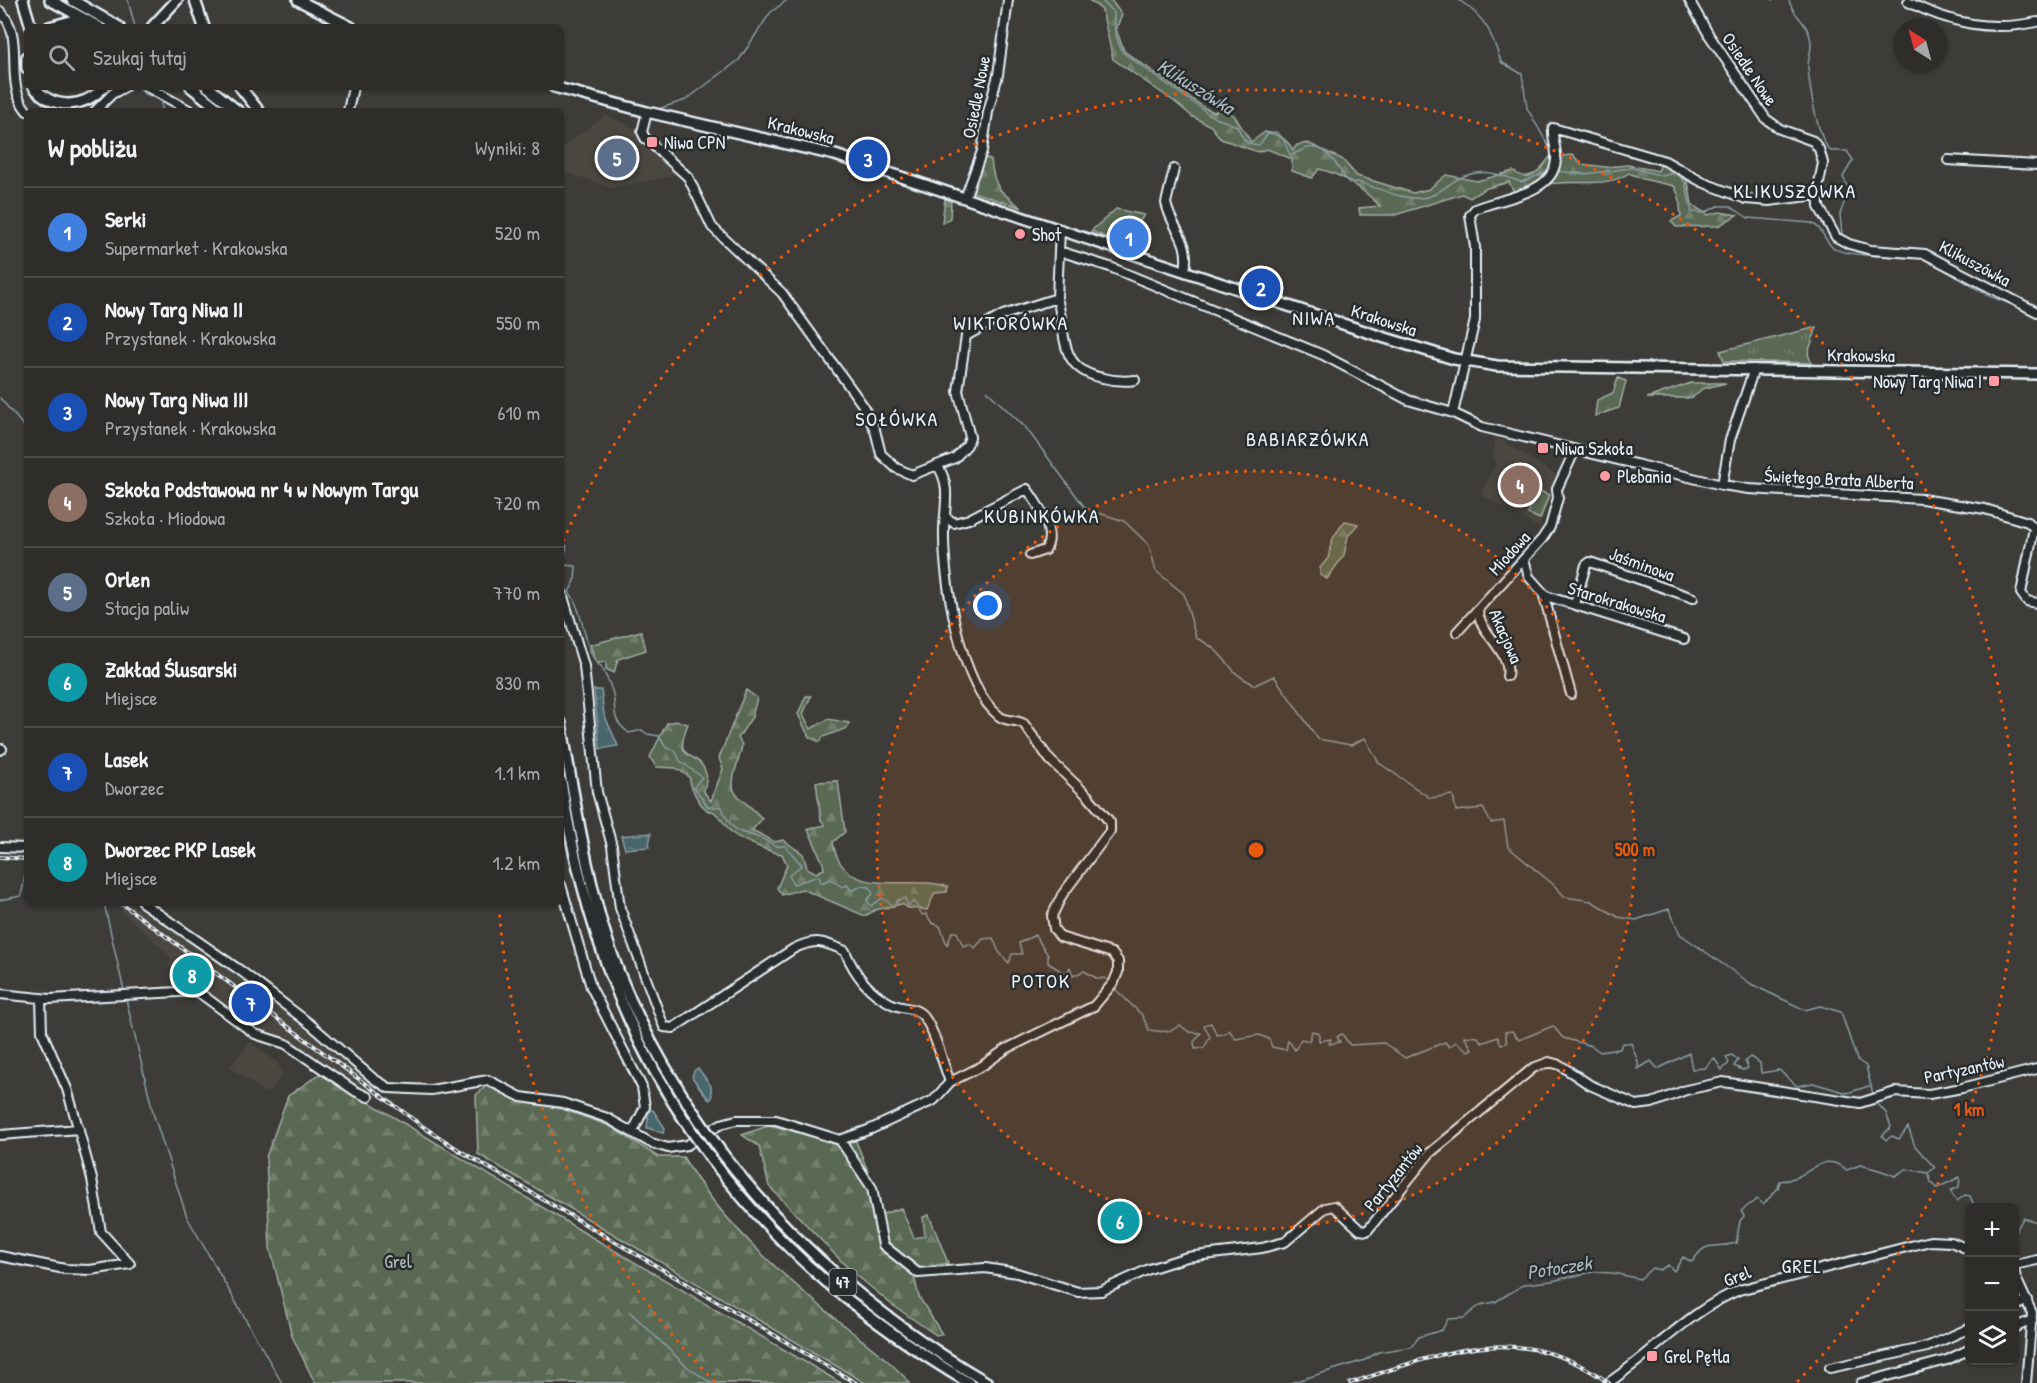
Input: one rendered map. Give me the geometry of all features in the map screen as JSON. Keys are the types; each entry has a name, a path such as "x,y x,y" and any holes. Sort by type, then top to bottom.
{"main road":[{"path":"23,0 30,24"},
{"path":"50,0 93,24"},
{"path":"72,0 114,24"},
{"path":"154,24 168,5 177,0"},
{"path":"195,0 203,24"},
{"path":"298,0 345,24"},
{"path":"60,24 71,21 87,24"},
{"path":"37,90 49,100 63,104 84,102 100,90"},
{"path":"194,90 217,108"},
{"path":"212,90 234,108"},
{"path":"242,90 258,108"},
{"name":"Krakowska","path":"564,90 647,112 835,155 1464,362 1497,366 2037,374"},
{"name":"47","path":"564,741 574,802 608,939 656,1053 701,1124 775,1218 851,1288 921,1341 988,1383"},
{"name":"47","path":"564,797 581,885 608,968 643,1052 691,1130 759,1219 810,1270 885,1330 969,1383"}],"street":[{"name":"Osiedle Nowe","path":"965,198 982,151 988,112 998,75 1008,0"},
{"name":"Osiedle Nowe","path":"1689,0 1709,35 1766,119 1780,129 1813,141 1819,149 1823,163 1817,195 1820,213 1831,231"},
{"path":"1908,2 1956,23 1997,26 2037,22"},
{"path":"0,11 7,18 11,31 16,91 25,108"},
{"path":"98,108 119,90"},
{"path":"152,90 186,108"},
{"path":"349,108 352,90"},
{"path":"647,112 642,132 645,138 688,177 712,227 782,293 862,404 875,430 881,454 886,461 912,476 962,453 970,436 958,391 966,336 984,323 1003,315 1058,298"},
{"path":"1454,413 1475,320 1475,247 1470,215 1475,208 1526,192 1547,180 1556,163 1553,128 1665,161 1702,182 1746,200 1769,201 1817,195"},
{"path":"1948,160 2037,165"},
{"path":"1174,169 1166,203 1183,237 1186,250 1185,271"},
{"path":"1060,229 1058,298 1071,360 1078,370 1090,376 1123,382 1135,380"},
{"name":"Klikuszówka","path":"1831,231 1839,240 1854,246 1925,254 2037,312"},
{"name":"Świętego Brata Alberta","path":"1059,250 1110,267 1323,355 1408,400 1454,413 1482,427 1722,485 1749,489 1922,499 1976,507 2018,518 2033,526 2035,533 2021,593 2027,601 2037,603"},
{"path":"1722,485 1730,440 1754,369"},
{"name":"Miodowa","path":"1457,632 1524,560 1550,527 1558,498 1557,489 1575,450"},
{"path":"147,906 241,971 385,1086 431,1090 485,1079 521,1097 563,1103 607,1118 657,1146 672,1149 691,1144 726,1122 769,1119 840,1140 871,1129 934,1100 950,1082 982,1066 1029,1037 1094,1006 1118,972 1118,961 1112,953 1060,937 1054,929 1052,916 1062,895 1110,831 1110,822 1087,795 1050,760 1024,724 1002,719 993,711 972,676 962,655 945,561 945,481 938,465"},
{"path":"946,517 954,523 969,519 1027,489 1048,527 1049,539 1045,550 1030,555"},
{"name":"Starokrakowska","path":"1524,560 1529,577 1546,596 1684,639"},
{"name":"Jaśminowa","path":"1575,604 1586,565 1590,562 1693,598"},
{"name":"Starokrakowska","path":"1543,592 1571,694"},
{"path":"564,600 584,666 597,792 614,856 620,908 664,1027 674,1028 728,990 802,944 810,940 828,943 845,951 854,972 868,987 890,1004 914,1008 925,1018 950,1082"},
{"name":"Akacjowa","path":"1478,609 1480,620 1501,653 1508,672 1507,676"},
{"path":"0,847 24,848"},
{"path":"564,895 591,987 642,1088 645,1107 633,1131"},
{"path":"0,994 41,998 197,991 255,1034 286,1044 355,1091 368,1096"},
{"path":"0,1256 65,1269 90,1270 130,1264 101,1232 92,1179 79,1129 67,1089 42,1032 41,998"},
{"name":"Partyzantów","path":"840,1140 872,1188 883,1245 918,1273 986,1268 1017,1273 1078,1292 1090,1292 1101,1291 1149,1269 1187,1257 1262,1248 1285,1242 1319,1213 1334,1206 1360,1230 1367,1231 1430,1153 1542,1063 1560,1065 1590,1085 1636,1105 1723,1082 1860,1103 1895,1092 1929,1094 1962,1088 2037,1069"},
{"path":"0,1135 79,1129"},
{"name":"Grel","path":"1608,1383 1692,1316 1716,1300 1739,1290 1930,1241 1951,1242 1965,1248"},
{"path":"2019,1265 2037,1260"},
{"path":"2019,1284 2027,1300 2032,1320 2026,1383"},
{"path":"2019,1304 2027,1300"},
{"path":"2019,1326 2032,1320"},
{"path":"1830,1368 1927,1347 1965,1330"},
{"path":"1861,1383 1947,1360 1965,1352"}],"shaded area":[{"path":"606,115 650,136 685,169 672,176 612,188 564,172 564,146"},
{"path":"1495,436 1558,476 1539,528 1480,494 1497,462 1494,460"},
{"path":"116,906 134,906 204,953 295,1019 383,1094 379,1098 288,1043 255,1031 169,966 171,959"},
{"path":"250,1042 278,1063 282,1076 271,1091 265,1093 230,1067"}],"green space":[{"path":"1089,0 1111,0 1122,15 1116,29 1124,51 1205,108 1214,112 1221,109 1234,115 1251,142 1265,132 1281,137 1293,150 1297,145 1308,143 1342,159 1357,176 1413,193 1429,189 1446,175 1477,181 1513,171 1519,175 1530,176 1538,171 1550,157 1573,155 1581,164 1605,167 1628,165 1658,171 1661,164 1682,173 1688,182 1692,205 1708,215 1720,212 1737,215 1718,226 1676,227 1671,221 1681,216 1679,196 1674,186 1643,179 1629,173 1604,182 1548,184 1514,193 1509,182 1484,189 1470,198 1462,194 1395,215 1360,215 1359,208 1380,206 1352,183 1336,174 1319,169 1312,178 1292,171 1292,159 1267,149 1258,152 1221,139 1211,126 1193,117 1113,59 1102,10"},
{"path":"987,158 991,160 999,188 1022,208 973,192 982,160"},
{"path":"945,198 951,202 950,218 942,223"},
{"path":"1116,209 1144,215 1136,227 1120,226 1117,242 1091,231"},
{"path":"1817,327 1808,353 1811,363 1724,361 1720,351"},
{"path":"1618,378 1626,381 1619,408 1595,416 1597,400 1613,393"},
{"path":"1691,383 1726,383 1702,389 1692,398 1647,398"},
{"path":"1537,490 1549,495 1540,519 1528,514"},
{"path":"1345,521 1358,524 1348,536 1344,555 1327,579 1320,575 1320,568 1329,557 1333,538"},
{"path":"641,631 646,650 618,659 614,673 606,669 606,662 597,663 590,645"},
{"path":"746,690 757,698 752,717 738,738 742,745 733,784 737,795 762,819 752,830 775,842 783,840 803,854 807,868 816,873 824,869 808,829 825,825 821,820 816,782 838,781 845,832 833,842 839,861 849,873 863,879 880,882 933,884 948,887 947,892 935,893 927,910 908,908 902,904 875,910 865,916 802,889 782,895 777,888 787,865 782,854 735,835 713,811 707,810 700,803 689,777 676,768 656,767 650,757 667,723 677,721 688,724 684,737 684,751 703,766 706,776 704,792 711,801 723,769 719,758"},
{"path":"806,696 811,696 803,714 811,729 828,719 849,723 847,728 823,737 820,742 809,737 798,714"},
{"name":"Grel","path":"321,1073 583,1232 841,1383 315,1383 292,1336 270,1248 266,1157 288,1096"},
{"path":"486,1086 514,1097 565,1110 610,1126 658,1157 683,1157 716,1204 754,1247 819,1305 886,1359 910,1383 865,1383 478,1154 476,1095"},
{"path":"770,1125 837,1143 856,1141 869,1174 868,1188 874,1217 901,1208 914,1238 925,1236 923,1217 929,1215 948,1263 921,1268 914,1276 919,1297 942,1334 936,1335 891,1304 847,1267 769,1186 759,1146 742,1135"}],"water":[{"path":"594,690 601,690 604,714 618,746 600,749"},
{"path":"651,833 649,847 625,849 621,836"},
{"path":"698,1068 711,1086 712,1098 709,1100 692,1077"},
{"path":"649,1110 653,1110 665,1128 663,1133 647,1128"}],"waterway":[{"path":"128,0 134,24"},
{"path":"661,108 686,100 739,60 770,13 787,0"},
{"name":"Klikuszówka","path":"1101,0 1114,13 1115,33 1122,52 1213,117 1237,126 1247,142 1259,145 1268,133 1276,132 1282,137 1290,155 1308,148 1322,150 1333,159 1349,183 1358,182 1397,195 1421,198 1432,195 1466,175 1475,173 1490,173 1521,182 1548,172"},
{"path":"1459,0 1476,13 1487,27 1501,62 1522,74 1527,108 1552,152"},
{"path":"1789,0 1810,36 1809,75 1812,99 1822,137 1831,151 1847,151 1853,160 1843,177 1849,190 1840,214 1842,235"},
{"path":"140,90 162,102 162,108"},
{"name":"Klikuszówka","path":"1556,171 1585,174 1632,168 1663,176 1676,172 1685,182 1692,212 1704,213 1718,206 1730,206 1748,218 1811,223 1818,227 1833,248 1838,250 1865,255 1899,256"},
{"name":"Klikuszówka","path":"1930,261 1989,296 2037,317"},
{"path":"987,391 1026,428 1086,509 1124,521 1149,545 1156,571 1184,594 1196,638 1213,648 1236,673 1255,685 1274,676 1318,739 1351,745 1365,738 1379,763 1430,798 1453,795 1456,811 1483,808 1491,823 1504,821 1508,847 1565,897 1591,901 1618,917 1636,920 1669,909 1680,934 1751,984 1805,1010 1820,1006 1841,1012 1857,1060 1866,1066 1873,1094"},
{"path":"0,398 24,426"},
{"path":"564,544 567,546 564,557"},
{"path":"564,565 576,566 575,581 569,592 578,609 591,654 601,666 611,687 615,715 619,723 629,733 642,730 647,734 659,736 666,748 675,750 680,761 702,777 694,787 708,807 722,807 732,826 775,846 785,846 802,865 789,875 793,884 819,876 821,883 830,879 842,887 847,885 852,891 861,886 870,887 873,894 867,900 871,906 882,898 894,906 898,900 905,898 908,906 914,901 922,915 926,914 932,923 940,926 947,945 952,932 957,932 963,946 969,944 975,948 983,939 993,938 999,952 1009,963 1012,954 1022,954 1019,943 1035,935 1048,955 1048,963 1066,974 1070,967 1073,976 1084,971 1098,979 1105,978 1109,982"},
{"path":"0,900 21,896 24,881"},
{"path":"105,906 124,991"},
{"path":"1114,988 1142,1015 1149,1030 1165,1031 1180,1025 1189,1032 1201,1033 1194,1042 1195,1049 1204,1048 1210,1037 1204,1025 1211,1023 1217,1035 1229,1030 1236,1039 1259,1035 1269,1039 1272,1047 1286,1050 1288,1040 1295,1050 1301,1039 1309,1041 1312,1031 1319,1033 1319,1041 1331,1039 1329,1044 1340,1042 1337,1037 1342,1034 1350,1045 1384,1043 1405,1058 1445,1042 1449,1047 1456,1042 1468,1051 1472,1049 1464,1036 1478,1037 1482,1043 1498,1037 1501,1044 1507,1043 1505,1032 1512,1031 1519,1040 1553,1026 1563,1038 1592,1046 1600,1052 1620,1049 1622,1043 1631,1043 1638,1062 1638,1069 1651,1061 1658,1069 1689,1053 1692,1069 1705,1068 1714,1058 1722,1070 1729,1063 1726,1057 1732,1055 1738,1060 1734,1066 1743,1070 1748,1068 1745,1061 1750,1057 1760,1063 1761,1073 1779,1070 1797,1086 1813,1083 1847,1093 1869,1086"},
{"path":"126,999 154,1116 187,1217 282,1383"},
{"path":"1876,1102 1886,1113 1891,1127 1882,1136 1886,1140 1892,1136 1899,1139 1908,1127 1915,1146 1935,1168 1929,1172"},
{"name":"Potoczek","path":"1290,1383 1365,1360 1378,1352 1411,1347 1419,1337 1442,1330 1448,1319 1464,1318 1480,1305 1495,1302 1525,1284 1552,1281 1592,1272 1613,1273 1640,1279 1652,1268 1660,1270 1668,1265 1674,1271 1683,1257 1692,1262 1707,1247 1736,1243 1740,1221 1744,1216 1741,1211 1757,1199 1763,1205 1778,1188 1780,1181 1800,1176 1822,1164 1829,1162 1847,1170 1860,1165 1895,1176 1906,1169 1928,1173"},
{"name":"Potoczek","path":"1928,1173 1931,1182 1937,1188 1960,1177 1959,1187 1950,1191 1957,1201 1965,1195 1970,1196 1973,1203"},
{"name":"Potoczek","path":"2019,1226 2023,1218 2037,1222"},
{"name":"Potoczek","path":"629,1311 685,1365 711,1383"}],"railway":[{"path":"0,857 24,859"},
{"path":"125,906 425,1128 462,1152 856,1383"},
{"path":"1350,1383 1417,1361 1481,1347 1512,1347 1544,1351 1576,1363 1609,1383"}],"place":[{"name":"Niwa CPN","path":"652,142"},
{"name":"Orlen","path":"617,158"},
{"name":"Nowy Targ Niwa III","path":"868,159"},
{"name":"Shot","path":"1020,234"},
{"name":"Serki","path":"1129,238"},
{"name":"Nowy Targ Niwa II","path":"1261,288"},
{"name":"Nowy Targ Niwa I","path":"1994,381"},
{"name":"Niwa Szkoła","path":"1543,448"},
{"name":"Plebania","path":"1605,476"},
{"name":"Szkoła Podstawowa nr 4 w Nowym Targu","path":"1520,485"},
{"name":"Dworzec PKP Lasek","path":"192,975"},
{"name":"Lasek","path":"251,1003"},
{"name":"Zakład Ślusarski","path":"1120,1221"},
{"name":"Grel Pętla","path":"1652,1356"}],"district":[{"name":"KLIKUSZÓWKA","path":"1795,190"},
{"name":"NIWA","path":"1314,317"},
{"name":"WIKTORÓWKA","path":"1011,322"},
{"name":"SOŁÓWKA","path":"897,418"},
{"name":"BABIARZÓWKA","path":"1308,438"},
{"name":"KUBINKÓWKA","path":"1042,515"},
{"name":"POTOK","path":"1041,980"},
{"name":"GREL","path":"1802,1265"}]}
